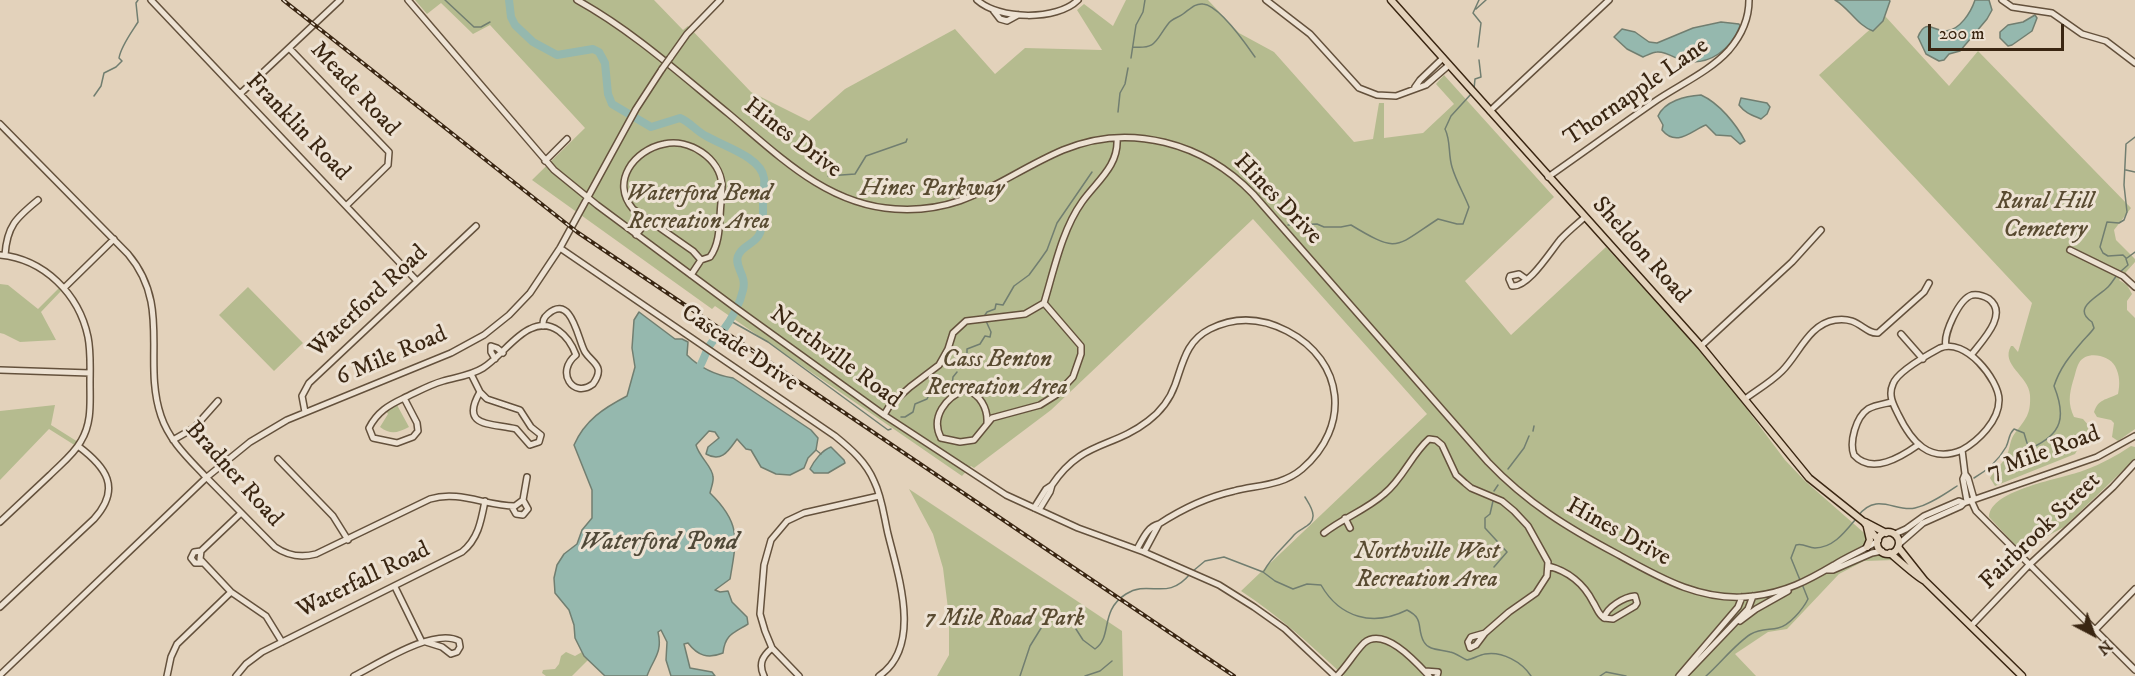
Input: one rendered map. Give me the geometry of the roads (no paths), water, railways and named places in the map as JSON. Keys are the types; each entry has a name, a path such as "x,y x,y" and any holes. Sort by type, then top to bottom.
{"main road":[{"name":"Sheldon Road","path":"1391,0 1701,346 1809,478 1862,521 1878,540"},
{"name":"Sheldon Road","path":"1862,521 1886,532"},
{"path":"1862,521 1870,540 1868,547"},
{"path":"1925,581 1890,553 1882,551 1878,540 1886,532 1895,534 1899,546 1925,581 2022,676"},
{"path":"1890,553 1899,546"}],"street":[{"name":"Franklin Road","path":"151,0 417,281"},
{"path":"240,94 340,0"},
{"name":"Northville Road","path":"408,0 546,161 588,198 743,314 884,415 1006,495 1078,528 1137,549 1202,577 1232,593 1273,620 1336,676"},
{"name":"Hines Drive","path":"578,0 638,39 809,179 834,194 858,203 886,209 907,210 948,205 985,192 1063,150 1087,142 1117,138 1148,139 1181,146 1210,159 1237,179 1488,462 1518,492 1549,515 1671,583 1702,593 1742,597 1798,586"},
{"name":"6 Mile Road","path":"0,675 207,477 258,436 305,412 425,364 484,335 509,315 525,299 560,248 628,123 662,69 687,34 720,0"},
{"path":"978,0 993,10 1019,14 1050,14 1063,11 1078,0"},
{"path":"1266,0 1310,34 1359,88 1377,95 1396,96 1426,85 1449,65"},
{"path":"1490,111 1609,0"},
{"name":"Thornapple Lane","path":"1548,177 1658,99 1719,60 1733,46 1742,31 1749,0"},
{"path":"2002,0 2006,5 2012,7 2052,13 2082,34 2106,41 2135,63"},
{"name":"Meade Road","path":"290,48 386,147 390,159 385,169 346,206"},
{"path":"1415,88 1420,80 1443,58"},
{"name":"Bradner Road","path":"0,124 137,265 150,293 154,313 156,397 162,419 173,440 275,547 291,555 316,554 435,497 453,495 512,507"},
{"path":"884,415 890,405 939,365 948,349 952,335 959,327 970,320 1025,314 1044,303 1075,213 1112,164 1117,150 1117,138"},
{"path":"546,161 567,139"},
{"path":"691,275 701,260 710,257 717,243 722,184 715,164 705,154 679,143 665,144 638,157 625,177 622,189 633,209 693,251 701,260"},
{"path":"0,522 78,446 85,434 90,417 89,345 85,327 76,306 64,288 37,266 2,255 12,225 38,200"},
{"path":"1526,279 1542,264 1565,235 1585,217"},
{"path":"636,235 649,219"},
{"name":"Waterford Road","path":"305,412 302,396 309,383 476,226"},
{"path":"1701,346 1792,262 1821,230"},
{"path":"64,288 114,239"},
{"name":"Cascade Drive","path":"560,248 835,436 852,450 869,470 879,496 903,598 904,628 901,645 894,660 879,676"},
{"path":"2070,250 2123,276 2135,287"},
{"path":"1745,399 1782,371 1820,326 1833,320 1847,320 1859,323 1871,333 1878,333 1924,292 1929,283"},
{"path":"1946,346 1944,339 1946,332 1964,302 1973,295 1983,296 1994,303 1996,315 1993,325 1972,354"},
{"path":"941,438 954,442 970,442 980,435 987,423 997,416 1045,403 1064,388 1073,377 1081,354 1081,346 1044,303"},
{"path":"543,326 545,316 553,310 567,313 574,322 585,353 594,360 598,372 593,384 577,388 566,378 565,371 567,364 576,355 585,353"},
{"path":"1036,509 1050,492 1065,466 1076,457 1131,431 1156,414 1171,394 1187,350 1203,333 1223,323 1253,319 1275,325 1309,345 1323,360 1329,373 1335,391 1336,406 1328,437 1311,460 1294,476 1284,481 1234,490 1204,500 1153,525 1137,549"},
{"path":"404,398 417,423 418,430 413,437 398,443 374,438 369,428 386,406 404,398 440,382 471,374 503,353 528,330 543,326 553,327 572,344 576,355"},
{"path":"1901,334 1923,359"},
{"path":"484,335 495,359"},
{"path":"491,346 503,353"},
{"path":"1946,346 1972,354 1996,389 1999,404 1996,414 1985,431 1972,444 1951,454 1941,454 1918,445 1907,431 1892,402 1891,390 1896,378 1946,346"},
{"path":"0,370 90,373"},
{"path":"471,374 480,392 492,401 520,410 529,424 541,435 541,439 535,444 526,444 519,430 510,427 487,426 480,422 473,412 473,404 480,392"},
{"path":"941,438 937,425 942,407 958,392 965,390 975,394 987,414 987,423"},
{"path":"173,440 194,428 218,401"},
{"path":"1892,402 1876,405 1862,414 1852,440 1854,454 1863,462 1882,463 1899,457 1918,445"},
{"path":"519,430 529,424"},
{"name":"7 Mile Road","path":"1899,546 1923,523 1961,507 1969,501 2097,457 2135,436"},
{"path":"933,448 941,438"},
{"path":"1324,533 1384,495 1402,475 1423,445 1430,440 1436,440 1442,445 1451,466 1461,479 1471,488 1502,501 1528,526 1548,562 1547,576 1536,593 1485,633"},
{"path":"0,607 94,519 105,504 109,489 106,474 99,463 78,446"},
{"path":"1962,450 1965,474 1968,478 1969,501 1976,511 2135,670"},
{"path":"278,459 333,516 348,540"},
{"name":"Fairbrook Street","path":"1971,626 2029,565 2113,487 2135,463"},
{"path":"523,500 528,509 523,515 516,514 512,507 518,506 523,500 527,477"},
{"path":"799,676 772,648 760,614 764,566 767,550 775,532 787,521 804,513 879,496"},
{"name":"Waterfall Road","path":"236,676 251,659 282,642 456,556 466,548 478,532 485,501"},
{"name":"7 Mile Road","path":"1895,534 1924,516 1959,501 1969,501"},
{"path":"241,513 201,551 199,557 202,563 231,592 266,616 282,642"},
{"path":"1345,519 1350,528"},
{"path":"1144,552 1159,524"},
{"path":"1716,642 1756,609 1811,580 1878,540"},
{"path":"1827,570 1833,570 1882,551"},
{"path":"1548,566 1557,568 1575,579 1587,592 1600,616 1604,618 1613,619 1635,606 1635,596 1607,610 1604,618"},
{"path":"354,676 424,642 437,638 453,638 459,641 460,647 457,652 451,654 442,647 424,642 395,587"},
{"path":"2095,630 2135,589"},
{"path":"167,676 171,657 177,644 231,592"},
{"path":"1684,676 1748,609 1753,596"},
{"path":"1679,676 1738,607 1742,597"},
{"path":"1336,676 1365,643 1374,638 1384,638 1389,641 1427,674 1438,672 1437,676"},
{"path":"764,676 761,663 772,648"}],"water":[{"path":"1835,0 1890,1 1883,21 1873,31"},
{"path":"1975,0 1989,0 1992,10 1960,51 1949,54 1944,60 1939,61 1926,54 1918,37 1921,31 1927,27 1942,31 1951,30 1968,15"},
{"path":"2035,15 2037,18 2032,31 2012,45 2008,46 2000,38 2000,32 2008,25 2023,22"},
{"path":"1721,22 1740,26 1725,48 1711,58 1702,61 1684,61 1660,52 1643,57 1627,49 1614,37 1622,29 1635,32 1649,42 1657,43 1693,28"},
{"path":"1701,95 1714,103 1726,115 1745,141 1740,144 1731,136 1716,135 1706,125 1679,138 1673,138 1662,130 1663,125 1658,116 1665,107 1682,98"},
{"path":"1741,98 1767,103 1770,107 1767,114 1761,119 1746,112 1739,105"},
{"name":"Waterford Pond","path":"639,312 675,339 688,342 687,355 697,364 714,373 733,378 811,430 818,438 816,450 808,458 804,468 790,475 776,474 761,467 751,450 746,449 737,439 724,454 716,457 706,454 708,447 719,438 715,432 709,431 696,445 712,473 710,493 727,513 734,532 735,542 730,579 715,590 728,591 732,602 747,617 748,624 728,638 723,653 718,655 704,655 688,643 684,644 690,668 712,672 715,676 671,676 666,660 667,642 661,630 658,632 658,651 647,676 605,676 584,656 575,638 569,610 555,593 554,578 557,565 564,554 577,544 582,530 592,518 592,490 574,445 584,428 596,416 627,396 635,367 632,348 634,320"},
{"path":"831,447 845,463 828,473 814,473 810,469 821,453"}],"waterway":[{"path":"94,96 101,86 104,73 122,61 119,58 122,49 138,22 136,3 138,0"},
{"path":"445,0 474,27 481,27 490,22"},
{"path":"509,0 511,17 515,25 533,42 557,55 593,49 599,52 605,63 608,94 612,104 651,127 680,118 702,134 749,158 761,171 764,178 761,229 758,237 740,252 737,260 744,285 742,295 732,317 710,345 700,366"},
{"path":"1131,58 1136,25 1143,12 1145,0"},
{"path":"1478,47 1481,23 1473,13 1479,0"},
{"path":"1476,9 1486,0"},
{"path":"1133,47 1147,47 1155,43 1171,20 1195,5 1203,4 1217,11 1224,18 1255,57"},
{"path":"1474,89 1475,79 1481,77 1479,60"},
{"path":"1118,112 1120,93 1125,84 1128,68"},
{"path":"1288,225 1317,224 1324,227 1351,225 1379,240 1396,243 1413,236 1438,219 1463,224 1469,207 1452,167 1445,129 1451,116 1472,93"},
{"path":"2126,258 2123,255 2108,256 2100,247 2107,222 2119,223 2124,220 2127,212 2124,185 2126,144 2135,137"},
{"path":"828,176 855,174 866,156 906,142 907,139"},
{"path":"2126,170 2135,172"},
{"path":"985,315 995,309 996,304 1003,305 1014,286 1029,275 1047,250 1057,223 1092,172"},
{"path":"2127,258 2135,252"},
{"path":"2120,272 2128,265 2126,259"},
{"path":"1974,478 2000,457 2014,429 2024,433 2031,448 2042,443 2056,430 2060,415 2060,406 2054,386 2056,380 2069,358 2094,328 2092,322 2086,317 2085,307 2108,287 2117,275"},
{"path":"729,320 768,342 888,430 891,429"},
{"path":"960,368 966,365 961,358 967,354 967,349 980,344 985,336 990,337 991,332 986,321"},
{"path":"901,417 913,412 915,404 927,399 931,391 943,393 952,386 953,377 957,372"},
{"path":"1533,431 1534,426"},
{"path":"1508,469 1524,448 1529,436"},
{"path":"816,450 821,454"},
{"path":"1494,491 1498,485"},
{"path":"1858,516 1872,505 1886,504 1908,509 1920,507 1957,486"},
{"path":"1264,571 1274,556 1313,519 1313,513 1305,497"},
{"path":"1493,501 1490,514 1485,518 1485,528 1507,552 1494,567"},
{"path":"1800,580 1791,558 1796,545 1815,548 1827,545 1838,538 1855,520"},
{"path":"1193,571 1205,561 1224,557 1263,572 1275,581 1293,589 1307,584 1321,585 1338,605 1358,616 1382,618 1407,610 1413,613 1418,620 1424,642 1429,647 1467,660 1485,654 1498,654 1517,662 1531,676"},
{"path":"1020,676 1030,646 1051,612 1067,615 1083,640 1095,649 1104,638 1112,608 1126,594 1142,588 1174,587 1190,574"},
{"path":"1706,676 1751,634 1782,627 1791,621 1808,599 1802,584"},
{"path":"1085,676 1100,671 1112,661"},
{"path":"1600,676 1606,672 1626,676"}],"railway":[{"path":"283,0 577,232 1234,676"}],"park label":[{"name":"Hines Parkway","path":"932,190"},
{"name":"Waterford Bend Recreation Area","path":"699,209"},
{"name":"Rural Hill Cemetery","path":"2045,217"},
{"name":"Cass Benton Recreation Area","path":"997,375"},
{"name":"Northville West Recreation Area","path":"1427,567"},
{"name":"7 Mile Road Park","path":"1005,620"}]}
